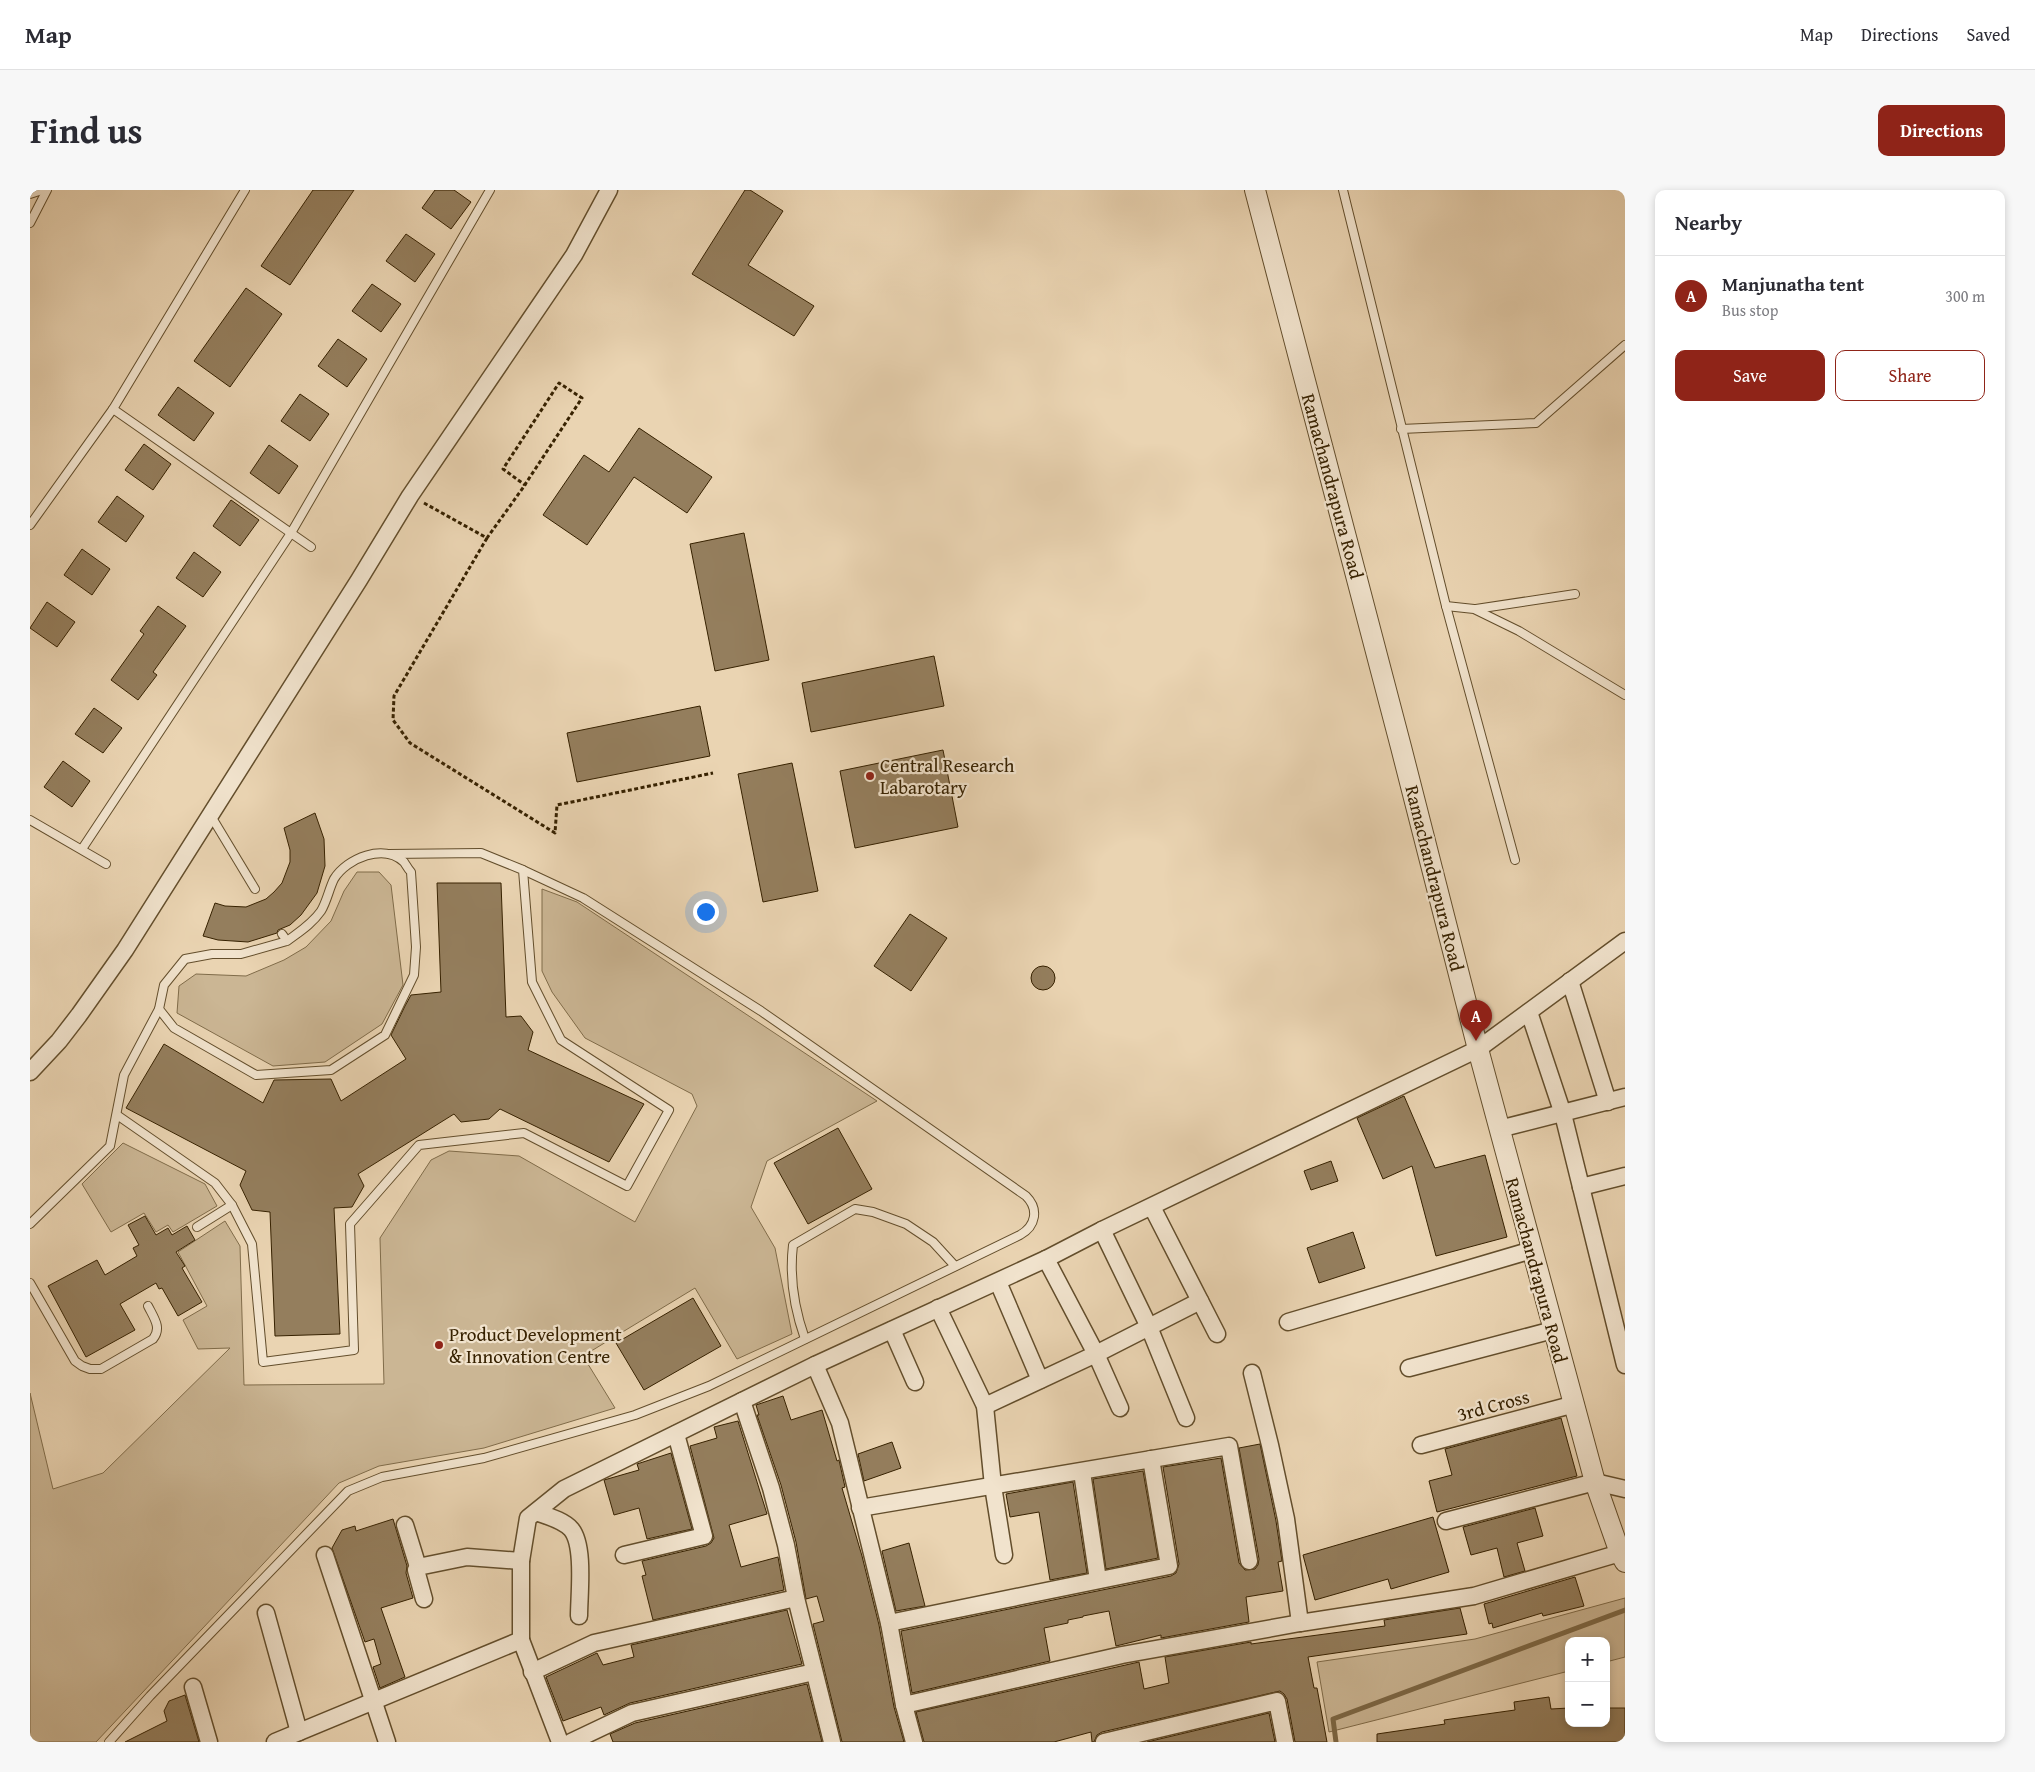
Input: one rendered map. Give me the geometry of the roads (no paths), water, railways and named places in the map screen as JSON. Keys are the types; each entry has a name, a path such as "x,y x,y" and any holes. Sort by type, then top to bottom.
{"street":[{"path":"30,1072 59,1041 103,983 211,816 410,496 574,255 609,190"},
{"name":"Ramachandrapura Road","path":"1255,190 1402,747 1499,1129 1595,1482 1622,1558"},
{"path":"560,1742 521,1640 521,1561 528,1518 564,1489 815,1365 998,1282 1478,1049 1570,981 1624,947"},
{"path":"1570,981 1608,1102"},
{"path":"1529,1012 1563,1114 1625,1365"},
{"path":"1499,1129 1625,1097"},
{"path":"1581,1187 1625,1176"},
{"path":"1152,1207 1216,1334"},
{"path":"1102,1230 1149,1327 1186,1418"},
{"path":"1288,1322 1532,1250"},
{"path":"1046,1259 1096,1354 1120,1408"},
{"path":"998,1282 1040,1380"},
{"path":"985,1406 1096,1354 1200,1301"},
{"path":"938,1308 985,1406 1004,1555"},
{"path":"892,1330 915,1382"},
{"path":"1408,1368 1553,1330"},
{"path":"815,1365 840,1423 889,1623 904,1706 914,1742"},
{"path":"1252,1373 1286,1519 1300,1623"},
{"path":"742,1401 771,1488 786,1544 796,1598 832,1742"},
{"name":"3rd Cross","path":"1421,1445 1575,1404"},
{"path":"624,1555 704,1536 676,1434"},
{"path":"860,1508 1229,1446 1249,1561"},
{"path":"889,1623 1169,1566 1151,1459"},
{"path":"1082,1472 1098,1580"},
{"path":"1446,1522 1595,1482 1625,1489"},
{"path":"536,1512 557,1520 570,1528 577,1538 579,1555 579,1616"},
{"path":"405,1525 418,1566 416,1570 424,1599"},
{"path":"325,1555 386,1742"},
{"path":"418,1566 467,1557 521,1561"},
{"path":"904,1706 1122,1655 1300,1623 1474,1596 1622,1558"},
{"path":"532,1672 594,1643 796,1598"},
{"path":"266,1613 299,1732"},
{"path":"276,1742 521,1640"},
{"path":"572,1742 632,1713 814,1672"},
{"path":"193,1688 209,1742"},
{"path":"1104,1742 1277,1701 1285,1742"}],"lane":[{"path":"30,194 42,190"},
{"path":"30,223 47,190"},
{"path":"30,525 113,410 245,190"},
{"path":"82,849 291,533 490,190"},
{"path":"1343,190 1446,606 1515,860"},
{"path":"1401,429 1536,423 1625,345"},
{"path":"113,410 311,547"},
{"path":"1446,606 1474,609 1575,594"},
{"path":"1474,609 1519,631 1625,695"},
{"path":"211,816 255,889"},
{"path":"30,820 106,864"},
{"path":"30,1224 110,1146 124,1075 159,1009 164,985 185,960 212,954 241,954 287,941 306,928 320,911 335,878 348,864 364,855 389,854 481,853 583,898 761,1011 1030,1200 1035,1212 1034,1219 1026,1231 709,1386 635,1415 484,1458 382,1477 348,1491 150,1696 109,1742"},
{"path":"159,1009 174,1028 256,1075 331,1070 385,1035 414,975 416,947 410,872 403,862 389,854"},
{"path":"116,1115 215,1183 232,1205 252,1244 264,1362 354,1350 350,1224 419,1145 524,1133 627,1186 669,1110 561,1040 532,982 523,870"},
{"path":"282,934 287,941"},
{"path":"197,1227 232,1205"},
{"path":"805,1339 793,1299 791,1278 793,1246 855,1210 873,1212 906,1224 933,1242 955,1266"},
{"path":"30,1283 75,1361 90,1370 101,1369 153,1340 158,1331 158,1325 148,1306"}],"waterway":[{"path":"1336,1742 1333,1719 1625,1610"}],"place":[{"name":"Central Research Labarotary","path":"870,776"},
{"name":"Manjunatha tent","path":"1476,1041"},
{"name":"Product Development & Innovation Centre","path":"439,1345"}]}
